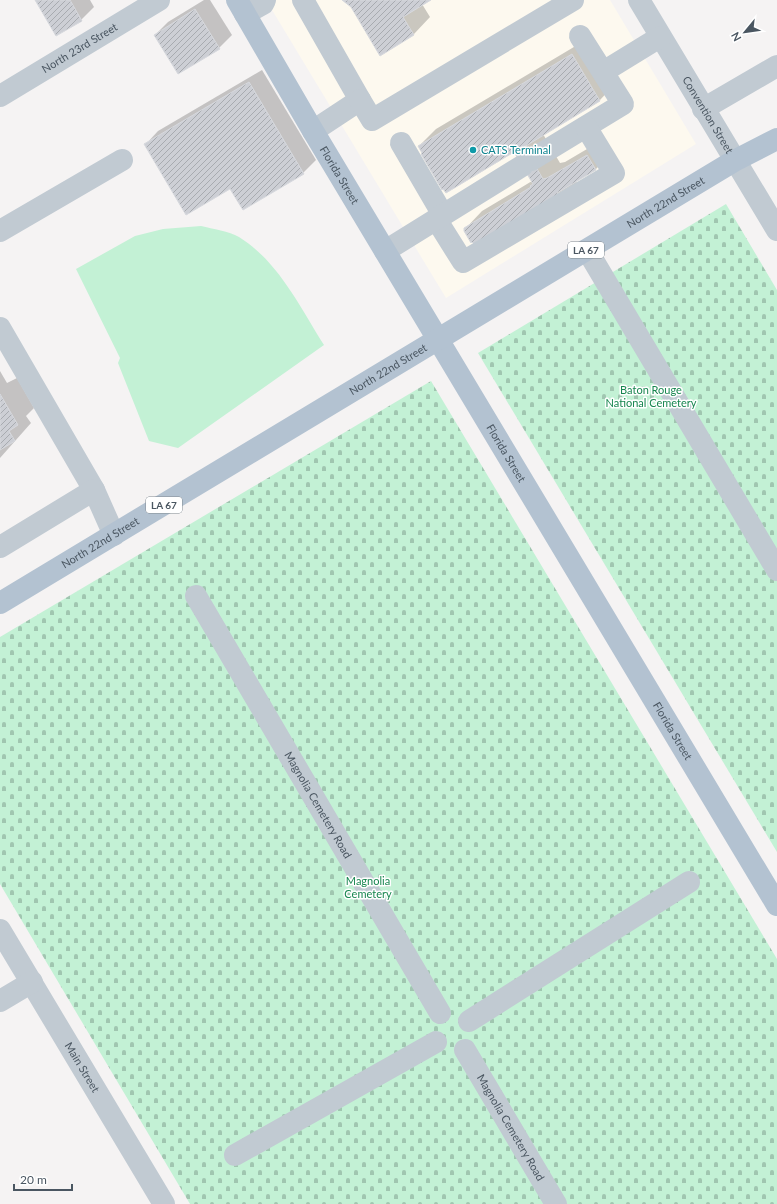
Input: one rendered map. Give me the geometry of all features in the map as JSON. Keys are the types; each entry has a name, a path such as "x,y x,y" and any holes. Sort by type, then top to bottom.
{"main road":[{"name":"Florida Street","path":"241,7 313,131 777,905"},
{"name":"North 22nd Street","path":"0,603 734,162 777,139"}],"street":[{"name":"North 23rd Street","path":"0,96 159,0"},
{"path":"241,7 263,4 265,0"},
{"path":"303,0 372,120 574,0"},
{"name":"Convention Street","path":"639,0 734,162 777,230"},
{"path":"385,251 623,104 580,36"},
{"path":"603,72 660,37"},
{"path":"703,109 777,66"},
{"path":"313,131 360,100"},
{"path":"401,143 463,262 614,172 586,127"},
{"path":"0,231 122,160"},
{"path":"587,250 777,570"},
{"path":"0,328 94,490 114,535"},
{"path":"0,547 94,490"},
{"name":"Magnolia Cemetery Road","path":"196,596 440,1013"},
{"path":"468,1020 689,882"},
{"name":"Main Street","path":"0,930 164,1204"},
{"path":"0,1001 32,982"},
{"path":"440,1013 459,1013 468,1020 472,1031 471,1042 465,1050 455,1052 444,1050 436,1042 432,1032 435,1021 440,1013"},
{"path":"234,1155 436,1042"},
{"name":"Magnolia Cemetery Road","path":"465,1050 556,1204"}],"shaded area":[{"path":"266,0 610,0 696,144 446,298"}],"green space":[{"name":"Baton Rouge National Cemetery","path":"726,204 777,290 777,852 478,353"},
{"path":"201,226 235,235 253,247 277,272 297,300 324,345 178,448 149,441 118,363 120,358 76,269 135,236 163,229"},
{"name":"Magnolia Cemetery","path":"431,381 777,959 777,1204 190,1204 0,884 0,637"}],"building":[{"path":"35,0 70,0 82,21 56,36"},
{"path":"342,0 431,0 403,17 414,35 380,56 351,7"},
{"path":"195,9 220,49 178,74 154,35"},
{"name":"CATS Terminal","path":"572,54 600,101 524,147 543,179 587,155 596,170 557,193 561,200 474,244 472,242 471,243 464,231 464,228 531,187 530,186 533,184 514,152 446,193 443,189 442,190 418,146"},
{"path":"249,82 304,174 243,210 230,189 186,215 144,144"},
{"path":"0,394 18,425 9,431 15,441 0,450"}],"place":[{"name":"CATS Terminal","path":"473,150"}]}
